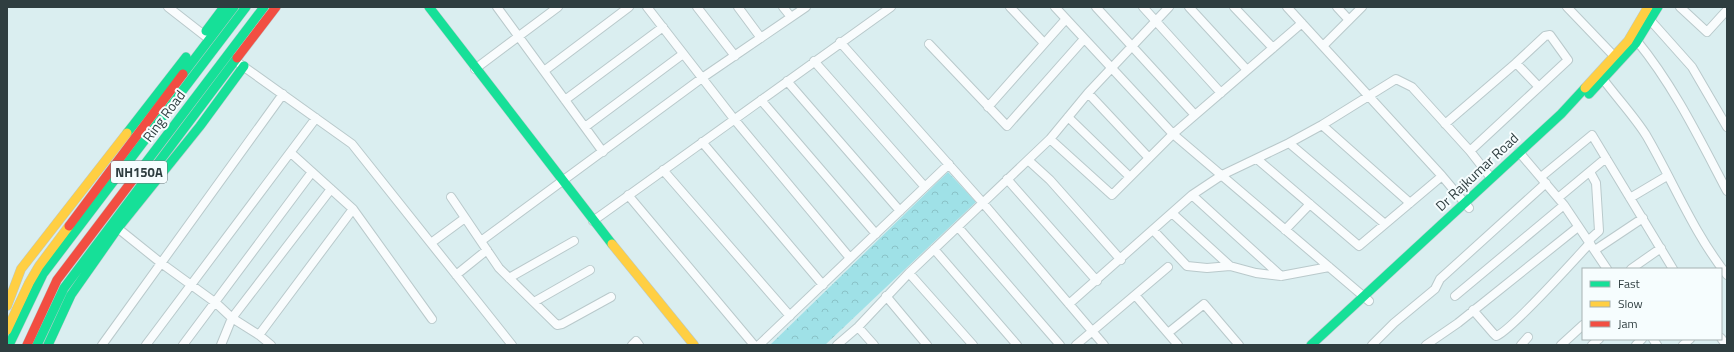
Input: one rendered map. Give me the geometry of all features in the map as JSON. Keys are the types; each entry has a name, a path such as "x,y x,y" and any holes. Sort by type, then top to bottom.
{"main road":[{"path":"7,330 29,283 39,266 206,37 224,7"},
{"path":"7,306 21,269 169,78 234,7"},
{"name":"Ring Road","path":"9,345 43,274 246,7"},
{"name":"Ring Road","path":"27,345 57,280 264,7"},
{"path":"48,345 71,295 115,226 276,7"},
{"path":"428,7 562,182 694,345"},
{"name":"Dr Rajkumar Road","path":"1466,205 1491,178 1565,120 1637,41 1651,21 1658,7"},
{"name":"Dr Rajkumar Road","path":"1311,345 1366,298 1521,155 1628,41 1646,8"},
{"path":"36,345 64,288 200,126 244,66"},
{"name":"Dr Rajkumar Road","path":"1322,345 1366,298"}],"street":[{"path":"168,7 217,46"},
{"path":"497,7 603,152"},
{"path":"544,71 629,7"},
{"path":"647,7 734,119 850,258"},
{"path":"697,7 735,56"},
{"path":"738,7 761,38"},
{"path":"783,7 791,17"},
{"path":"481,241 702,78 806,7"},
{"path":"593,221 840,42 891,7"},
{"path":"1010,7 1044,43"},
{"path":"1055,7 1172,134 1366,298"},
{"path":"1096,7 1195,115"},
{"path":"1143,7 1221,93"},
{"path":"837,345 858,326 909,273 1050,139 1088,93 1169,7"},
{"path":"1189,7 1247,70"},
{"path":"1234,7 1273,48"},
{"path":"1287,7 1442,176 1466,205"},
{"path":"1337,7 1349,20"},
{"path":"1323,46 1362,7"},
{"path":"1567,7 1614,56"},
{"path":"1680,7 1707,32 1724,10"},
{"path":"475,69 556,8"},
{"path":"988,107 1066,20"},
{"path":"1651,21 1692,67 1727,127"},
{"path":"1050,139 1112,195 1172,134 1302,23"},
{"path":"565,100 662,27"},
{"path":"1445,124 1546,36 1550,35 1568,60 1470,151"},
{"path":"928,44 1007,126 1084,39"},
{"path":"1637,41 1674,94 1727,191"},
{"path":"840,42 983,203 1104,345"},
{"path":"585,127 683,54"},
{"path":"227,56 244,66 352,144 512,345"},
{"path":"814,61 925,187"},
{"path":"1516,63 1539,86"},
{"path":"1069,304 1097,281 1192,195 1222,175 1289,143 1322,125 1396,79 1412,87 1470,151 1491,178"},
{"path":"1603,79 1645,135 1710,253 1722,268"},
{"path":"787,81 900,211"},
{"path":"1088,93 1149,158"},
{"path":"102,345 283,94"},
{"path":"761,100 876,234"},
{"path":"1068,117 1130,177"},
{"path":"146,345 316,118"},
{"path":"1322,125 1410,203"},
{"path":"1372,345 1394,323 1435,289 1440,279 1592,135 1672,268"},
{"path":"702,142 822,285"},
{"path":"1289,143 1385,224"},
{"path":"291,153 353,209 432,319"},
{"path":"1521,155 1561,201 1606,268"},
{"path":"1257,158 1359,246 1442,176"},
{"path":"1455,296 1561,201 1606,158"},
{"path":"1028,160 1050,180 1120,260"},
{"path":"759,345 949,164"},
{"path":"663,170 790,316"},
{"path":"183,345 216,303 312,172"},
{"path":"1473,310 1496,336 1500,335 1516,321 1599,231 1596,183 1590,172"},
{"path":"1630,198 1667,176"},
{"path":"1007,179 1097,281"},
{"path":"221,345 232,318 331,189"},
{"path":"628,195 754,345"},
{"path":"1192,195 1281,276"},
{"path":"451,197 499,268 558,325 611,297"},
{"path":"1285,230 1310,204"},
{"path":"259,334 353,209"},
{"path":"1172,213 1230,266"},
{"path":"431,243 465,218"},
{"path":"1595,250 1643,218"},
{"path":"115,226 161,263 216,303 232,318 259,334 271,345"},
{"path":"958,227 1060,345"},
{"path":"1433,343 1578,227"},
{"path":"1153,230 1187,266 1207,268 1230,266 1256,273 1281,276 1329,268"},
{"path":"509,278 574,242"},
{"path":"1632,268 1661,248"},
{"path":"934,249 1017,345"},
{"path":"456,275 487,250"},
{"path":"1076,345 1168,267"},
{"path":"534,302 590,270"},
{"path":"909,273 973,345"},
{"path":"1135,295 1178,345"},
{"path":"886,296 927,345"},
{"path":"1168,333 1204,304 1239,345"},
{"path":"858,326 874,345"},
{"path":"1562,345 1582,326"},
{"path":"1521,345 1528,337"},
{"path":"632,345 636,341 639,345"}],"green space":[{"path":"948,172 976,202 825,345 770,345"}],"traffic: fast":[{"path":"206,31 224,7"},
{"path":"183,74 234,7"},
{"path":"9,345 43,274 246,7"},
{"path":"138,173 264,7"},
{"path":"429,7 612,244"},
{"path":"1589,94 1636,43 1658,7"},
{"path":"127,133 186,57"},
{"path":"37,345 64,288 237,58"},
{"path":"48,345 71,295 118,228 200,126 244,66"},
{"path":"1311,345 1561,114 1585,88"}],"traffic: slow":[{"path":"1585,88 1628,41 1648,7"},
{"path":"7,306 21,269 127,133"},
{"path":"7,330 29,283 39,266 69,226"},
{"path":"612,244 694,345"}],"traffic: jam":[{"path":"237,58 276,7"},
{"path":"69,226 183,74"},
{"path":"27,345 57,280 138,173"}]}
